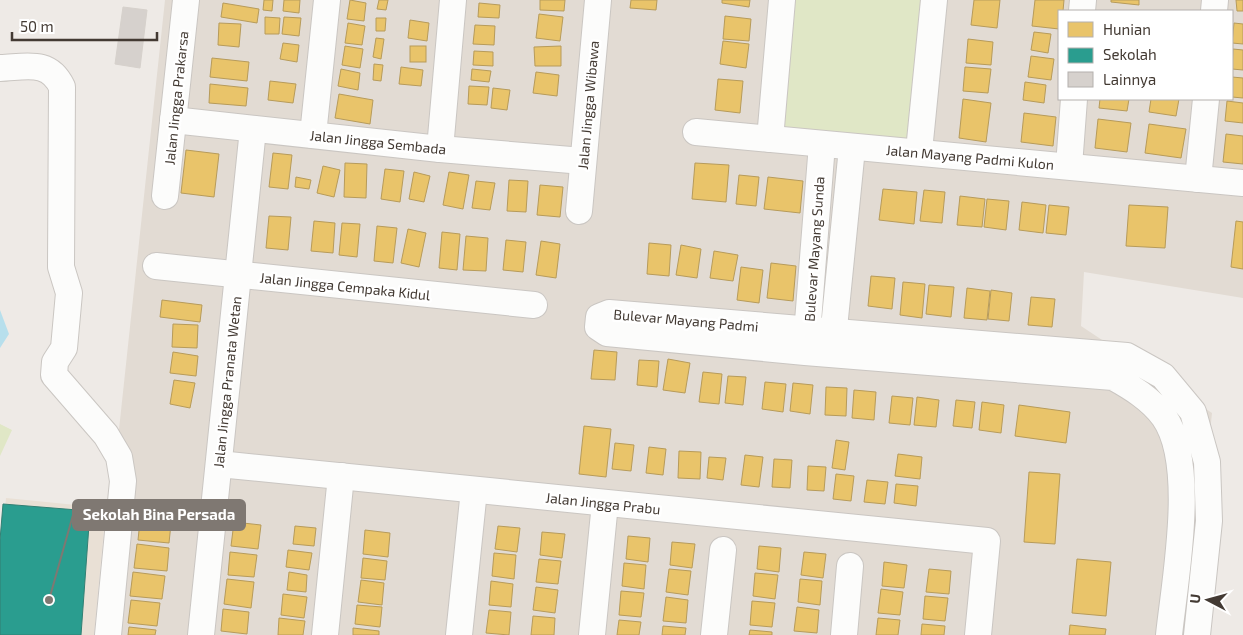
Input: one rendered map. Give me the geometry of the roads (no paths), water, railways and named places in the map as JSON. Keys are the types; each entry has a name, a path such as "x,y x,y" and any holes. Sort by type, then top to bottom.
{"street":[{"name":"Jalan Jingga Prakarsa","path":"165,196 186,0"},
{"path":"313,135 327,0"},
{"path":"440,149 452,0"},
{"name":"Jalan Jingga Wibawa","path":"579,211 598,0"},
{"path":"770,139 782,0"},
{"path":"918,151 934,0"},
{"path":"0,68 43,67 57,76 62,87 60,267 69,293 64,348 55,362 54,375 106,435 119,457 123,481 108,635"},
{"path":"1068,166 1074,100"},
{"path":"1198,178 1206,100"},
{"name":"Jalan Jingga Sembada","path":"173,120 440,149 583,161"},
{"name":"Jalan Jingga Pranata Wetan","path":"201,635 253,129"},
{"name":"Jalan Mayang Padmi Kulon","path":"696,132 852,148 918,151 1243,183"},
{"name":"Bulevar Mayang Sunda","path":"819,342 822,144"},
{"name":"Bulevar Mayang Sunda","path":"819,342 852,148"},
{"name":"Jalan Jingga Cempaka Kidul","path":"156,266 534,306"},
{"name":"Bulevar Mayang Padmi","path":"1169,635 1180,534 1180,456 1164,417 1138,391 1113,377 819,342 609,313 603,314 598,322 602,332 607,334 819,342 1127,356 1164,376 1192,412 1207,462 1209,521 1197,635"},
{"name":"Jalan Jingga Prabu","path":"219,464 987,541 978,635"},
{"path":"325,635 341,476"},
{"path":"459,635 474,490"},
{"path":"592,635 605,503"},
{"path":"1180,534 1206,550"},
{"path":"714,635 723,550"},
{"path":"844,635 850,566"}],"water":[{"path":"0,310 9,334 0,348"}],"place":[{"name":"Sekolah Bina Persada","path":"49,600"}]}
